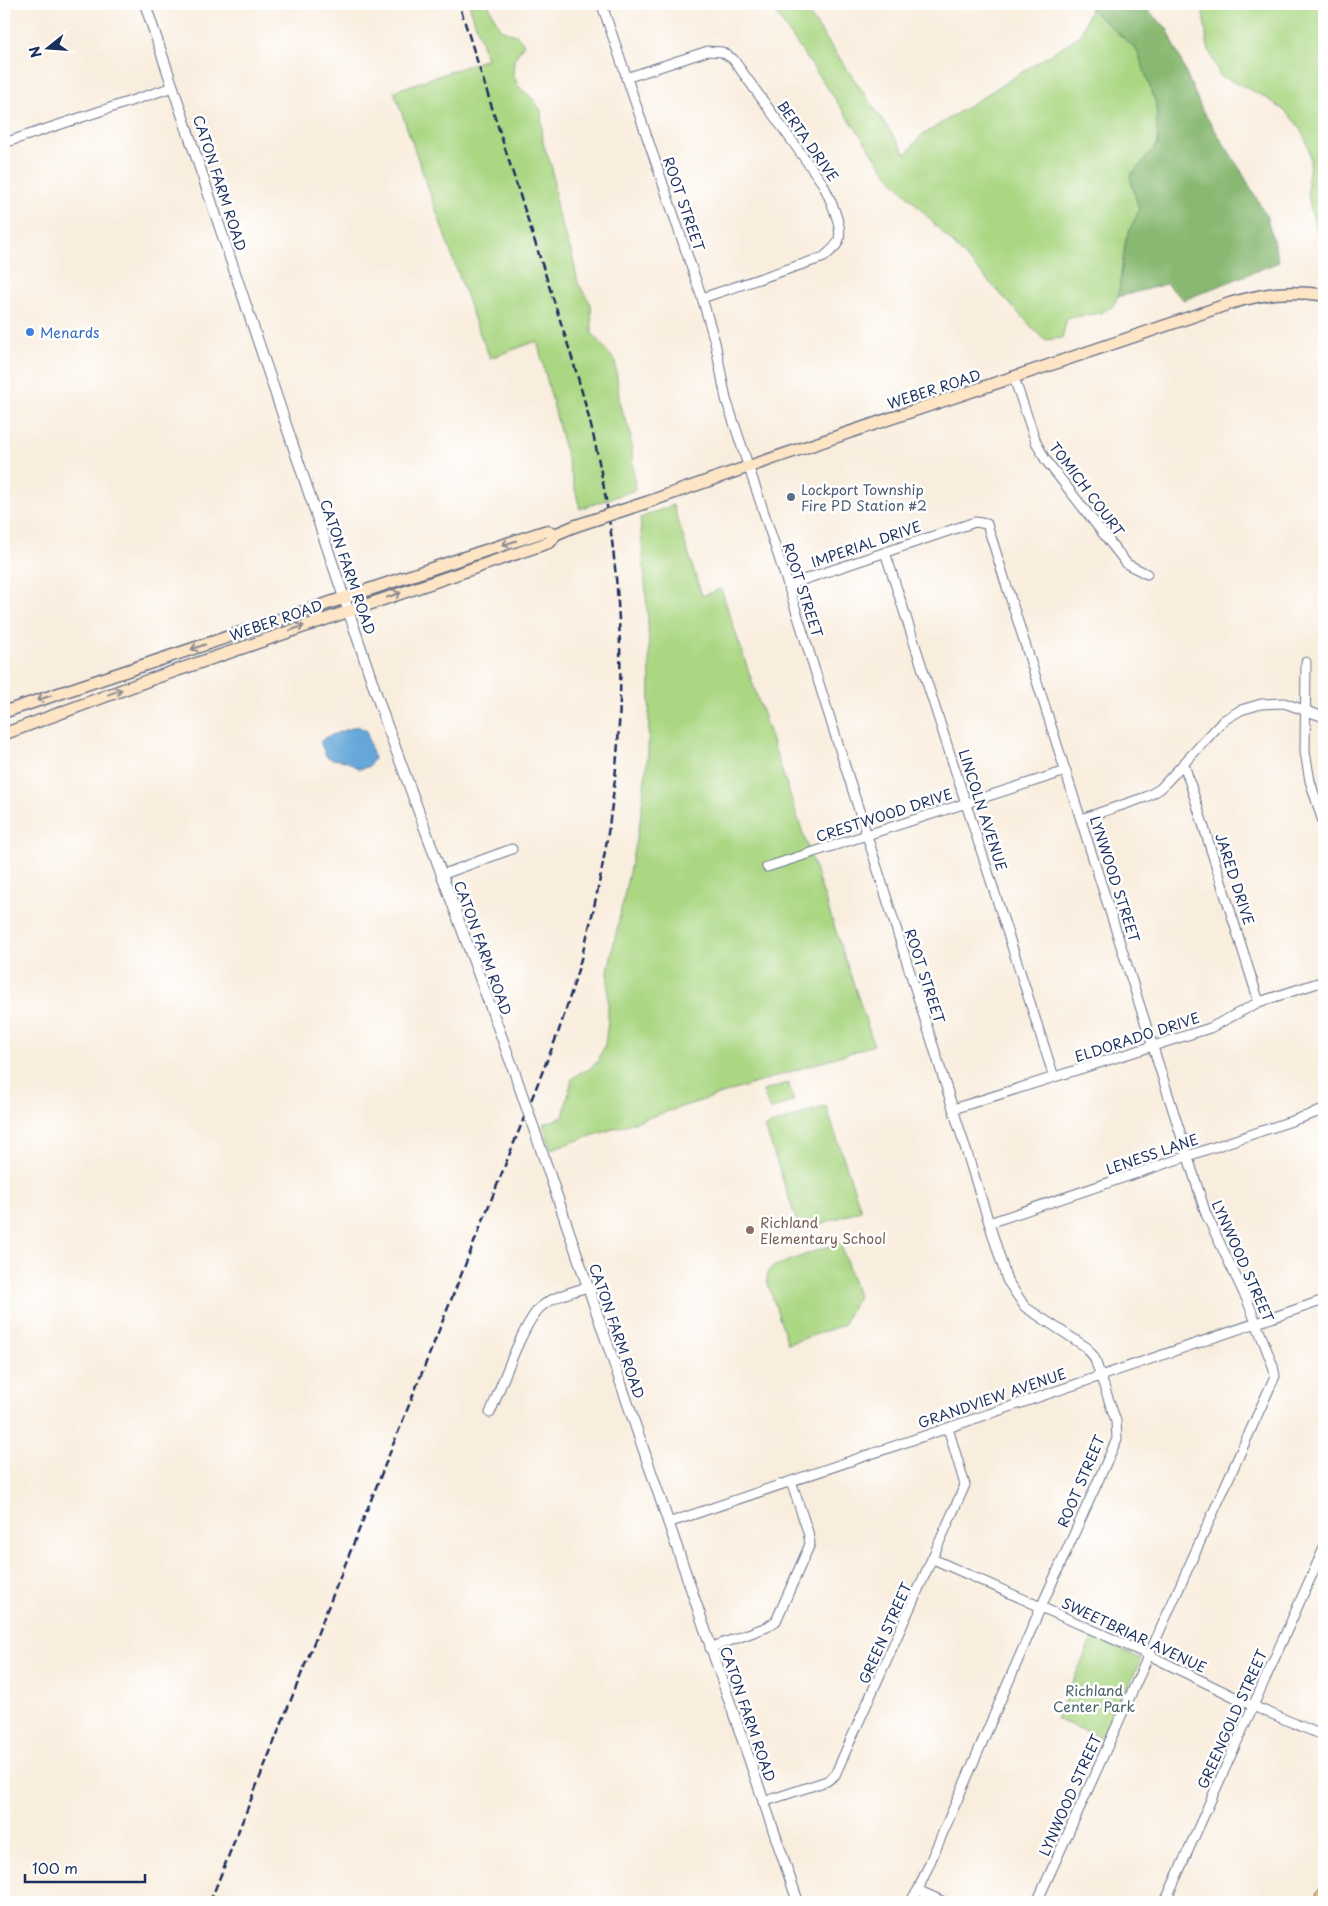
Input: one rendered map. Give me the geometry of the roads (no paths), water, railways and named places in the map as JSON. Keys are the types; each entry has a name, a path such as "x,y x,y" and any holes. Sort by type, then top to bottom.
{"main road":[{"name":"WEBER ROAD","path":"4,734 149,680 550,542 556,534 575,526 1231,303 1262,294 1295,291 1324,295"},
{"name":"WEBER ROAD","path":"4,712 546,531 556,534"},
{"path":"1321,1902 1324,1895"}],"street":[{"name":"CATON FARM ROAD","path":"145,4 348,611 441,875 513,1068 798,1902"},
{"name":"ROOT STREET","path":"603,4 626,78 702,298 715,342 726,399 788,585 1007,1280 1015,1295 1025,1307 1086,1347 1094,1357 1116,1421 1117,1439 1041,1607 918,1890 910,1902"},
{"name":"BERTA DRIVE","path":"626,78 708,51 722,52 733,59 818,178 830,199 840,238 836,246 824,257 702,298"},
{"path":"4,144 173,87"},
{"name":"TOMICH COURT","path":"1014,378 1036,442 1045,459 1127,564 1147,574"},
{"name":"IMPERIAL DRIVE","path":"788,585 975,522 983,523"},
{"name":"LYNWOOD STREET","path":"983,523 987,524 1206,1214 1274,1366 1274,1376 1037,1902"},
{"name":"LINCOLN AVENUE","path":"885,552 1054,1078"},
{"path":"1306,662 1305,752 1310,781 1324,825"},
{"path":"1081,819 1146,797 1160,789 1224,720 1242,710 1261,704 1284,703 1324,717"},
{"name":"JARED DRIVE","path":"1184,764 1259,1002"},
{"name":"CRESTWOOD DRIVE","path":"767,867 1066,771"},
{"path":"441,875 512,849"},
{"name":"ELDORADO DRIVE","path":"953,1109 1210,1028 1259,1002 1324,981"},
{"name":"LENESS LANE","path":"989,1223 1324,1110"},
{"path":"490,1413 528,1322 540,1307 555,1297 588,1287"},
{"name":"GRANDVIEW AVENUE","path":"668,1523 1324,1300"},
{"name":"GREEN STREET","path":"763,1802 827,1781 835,1775 965,1485 948,1428"},
{"path":"710,1648 767,1628 776,1621 810,1544 808,1532 791,1481"},
{"name":"GREENGOLD STREET","path":"1165,1902 1324,1548"},
{"name":"SWEETBRIAR AVENUE","path":"933,1559 1149,1655 1253,1706 1324,1736"},
{"path":"918,1890 944,1902"}],"water":[{"path":"357,726 366,730 374,759 368,767 359,769 346,761 326,756 320,742 326,737"}],"railway":[{"path":"210,1902 558,1033 580,963 597,894 609,823 617,753 620,682 618,610 612,539 600,467 589,416 574,366 459,4"}],"place":[{"name":"Menards","path":"30,332"},
{"name":"Lockport Township Fire PD Station #2","path":"791,497"},
{"name":"Richland Elementary School","path":"750,1230"}],"park label":[{"name":"Richland Center Park","path":"1094,1698"}]}
